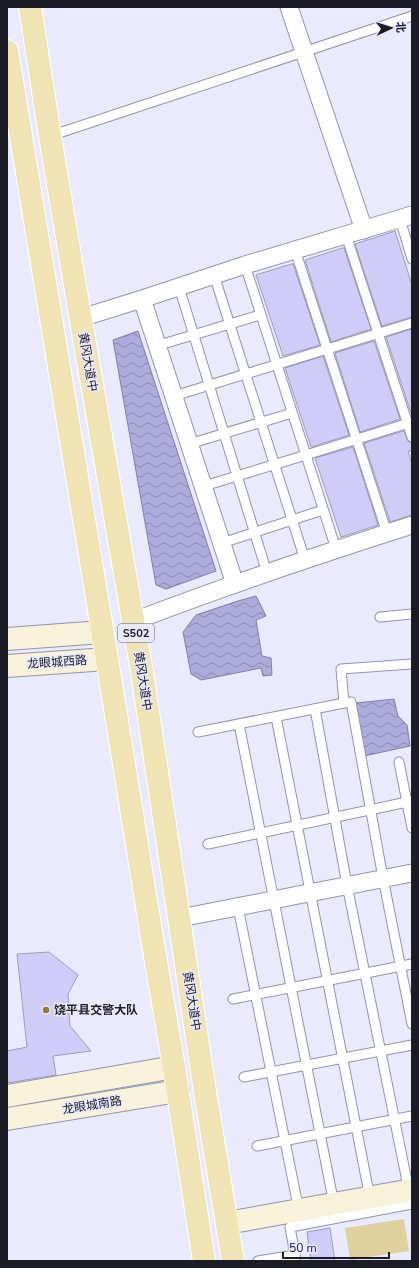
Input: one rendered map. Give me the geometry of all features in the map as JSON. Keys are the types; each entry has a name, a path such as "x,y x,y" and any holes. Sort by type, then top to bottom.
{"main road":[{"name":"黄冈大道中","path":"30,7 50,136 145,687 206,1098 234,1261"},
{"name":"S502","path":"7,51 12,113 51,322 178,1091 204,1261"},
{"path":"51,322 81,318"},
{"path":"7,639 102,632 134,624"},
{"name":"龙眼城西路","path":"7,666 107,659"},
{"path":"143,884 174,880"},
{"name":"龙眼城南路","path":"7,1096 174,1068"},
{"name":"龙眼城南路","path":"7,1119 178,1091"},
{"path":"227,1223 370,1198 411,1195"}],"street":[{"path":"289,7 364,230"},
{"path":"81,318 245,265 406,217"},
{"path":"142,299 156,346 204,486 235,584"},
{"path":"134,624 235,584 336,549 412,525"},
{"path":"180,918 412,873"}],"lane":[{"path":"50,136 412,16"},
{"path":"406,217 412,259"},
{"path":"346,235 378,334 410,423 412,437"},
{"path":"295,250 386,533"},
{"path":"245,265 336,549"},
{"path":"214,275 304,560"},
{"path":"179,287 267,573"},
{"path":"156,346 260,315"},
{"path":"174,396 412,323"},
{"path":"189,444 292,413"},
{"path":"204,486 410,423"},
{"path":"222,543 323,510"},
{"path":"380,617 412,614"},
{"path":"344,703 341,669 412,664"},
{"path":"198,732 351,702 383,878 412,1024"},
{"path":"258,1261 295,1258 290,1227 411,1195 394,1120 347,885 315,709"},
{"path":"276,716 370,1198"},
{"path":"239,724 290,988 334,1204"},
{"path":"399,762 409,801 412,828"},
{"path":"208,844 409,801"},
{"path":"238,907 299,1211"},
{"path":"233,999 412,964"},
{"path":"244,1077 412,1045"},
{"path":"257,1146 412,1116"}],"shaded area":[{"path":"404,1219 409,1251 350,1260 345,1228"}],"water":[{"path":"138,331 216,571 166,589 156,585 113,340"},
{"path":"256,596 266,616 256,620 262,656 271,658 272,675 263,676 261,668 201,680 191,674 183,632 196,615"},
{"path":"394,699 398,716 407,725 410,746 364,756 356,703"}],"building":[{"path":"395,231 412,285 412,317 382,326 355,244"},
{"path":"344,248 371,329 331,342 305,260"},
{"path":"293,264 320,345 283,356 256,275"},
{"path":"412,329 412,416 386,337"},
{"path":"374,341 400,419 360,432 335,353"},
{"path":"323,356 349,435 311,447 285,368"},
{"path":"404,431 408,441 412,443 412,451 408,451 412,464 412,515 390,522 364,443"},
{"path":"353,447 378,525 341,537 315,458"},
{"name":"饶平县交警大队","path":"49,952 78,975 68,994 70,1026 91,1051 53,1056 56,1075 7,1083 7,1051 27,1047 17,954"},
{"path":"330,1228 335,1261 311,1261 307,1232"}],"place":[{"name":"饶平县交警大队","path":"46,1010"}]}
